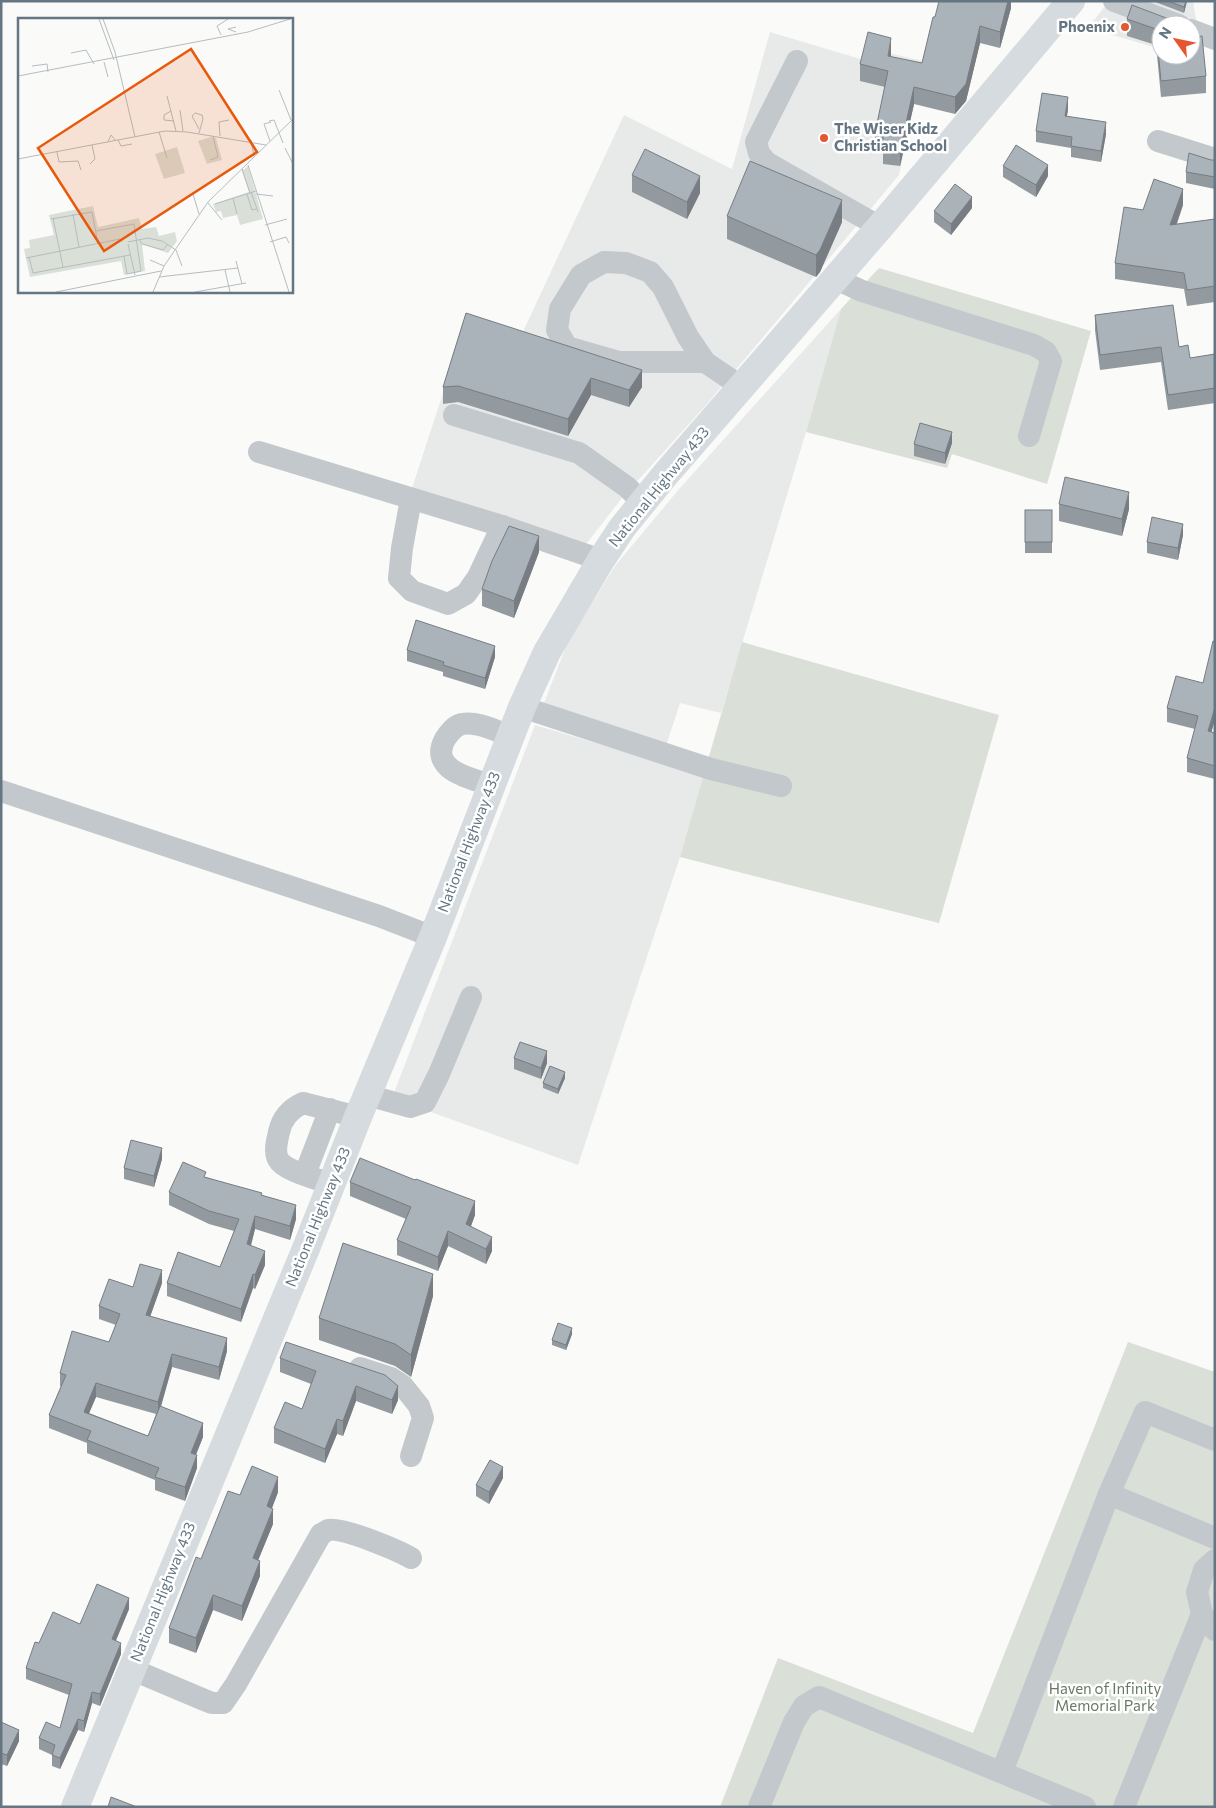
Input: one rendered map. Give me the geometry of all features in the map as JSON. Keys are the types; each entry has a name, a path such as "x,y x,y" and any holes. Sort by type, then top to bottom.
{"main road":[{"name":"National Highway 433","path":"75,1807 131,1669 278,1340 331,1184 433,937 510,736 547,652 622,528 1071,1"}],"lane":[{"path":"1114,1 1157,10 1164,15"},
{"path":"1201,34 1215,39"},
{"path":"797,61 756,142 759,153 766,162 880,227"},
{"path":"1158,141 1215,159"},
{"path":"705,362 619,362 567,347 557,330 560,309 581,275 604,262 626,263 650,272 663,287 688,337 705,362 742,387"},
{"path":"836,279 862,291 1034,345 1046,352 1051,361 1029,436"},
{"path":"454,415 579,453 627,487 643,503"},
{"path":"259,452 502,526 601,560"},
{"path":"411,499 402,548 399,578 412,591 448,604 466,594 478,577 502,526"},
{"path":"522,707 711,769 781,786"},
{"path":"491,785 459,774 448,767 442,757 444,743 451,730 461,724 476,725 510,736"},
{"path":"1,791 379,916 433,937"},
{"path":"331,1184 288,1169 278,1160 276,1149 280,1126 291,1109 303,1103 330,1109 363,1106 410,1107 425,1102 439,1074 471,997"},
{"path":"305,1174 330,1109"},
{"path":"344,1362 390,1378 403,1386 419,1406 423,1418 411,1456"},
{"path":"1002,1772 1109,1494 1145,1412 1215,1440"},
{"path":"1109,1494 1215,1538"},
{"path":"131,1669 212,1703 223,1703 236,1684 321,1534 329,1530 342,1531 397,1550 411,1558"},
{"path":"1124,1807 1208,1622 1197,1592 1204,1570 1215,1560"},
{"path":"759,1807 794,1722 804,1706 819,1697 1085,1807"}],"shaded area":[{"name":"Phoenix","path":"1109,1 1193,1 1195,15 1151,15 1151,46 1088,28"},
{"path":"770,32 864,60 867,48 923,61 899,175 707,404 622,498 583,548 412,488 466,323 520,338 624,115 732,169"},
{"path":"841,309 721,713 680,703 665,749 542,708 567,644 615,566 680,488"},
{"path":"535,725 704,775 680,857 578,1165 392,1098"}],"green space":[{"path":"879,268 1091,331 1047,484 952,454 947,468 806,432 841,309"},
{"path":"742,642 999,715 939,923 680,857"},
{"name":"Haven of Infinity Memorial Park","path":"1128,1342 1215,1372 1215,1807 720,1807 778,1658 973,1733"}],"building":[{"path":"939,1 1008,1 1000,32 980,26 966,84 955,97 914,87 900,150 883,147 883,135 875,133 888,71 860,64 868,32 891,38 888,56 922,63 933,17 935,17"},
{"path":"1168,1 1186,1 1184,7"},
{"path":"1132,5 1158,15 1151,15 1151,27 1127,19"},
{"path":"1202,36 1206,76 1161,81 1159,65 1201,65"},
{"path":"1042,93 1068,97 1065,116 1106,122 1101,151 1071,146 1072,137 1036,131"},
{"path":"1016,145 1048,165 1036,185 1003,166"},
{"path":"645,149 700,176 687,202 632,175"},
{"path":"1189,153 1215,160 1215,177 1186,172"},
{"path":"750,161 842,200 816,255 727,216"},
{"path":"1154,179 1183,189 1170,225 1215,219 1215,286 1187,290 1184,273 1115,263 1124,207 1143,210"},
{"path":"955,184 972,197 951,224 934,211"},
{"path":"1173,305 1179,347 1188,345 1190,358 1215,354 1215,388 1168,395 1161,347 1100,355 1095,315"},
{"path":"466,313 642,370 629,390 591,378 568,419 458,386 443,387"},
{"path":"920,423 952,432 945,453 914,444"},
{"path":"1065,477 1129,492 1122,519 1059,504"},
{"path":"1025,510 1052,510 1052,542 1025,542"},
{"path":"1152,517 1183,524 1178,548 1147,542"},
{"path":"509,526 539,536 514,601 482,589 492,561"},
{"path":"416,620 495,646 485,678 443,665 444,662 407,650"},
{"path":"1213,641 1215,641 1215,707 1208,731 1215,733 1215,766 1187,758 1198,716 1167,708 1176,676 1203,683"},
{"path":"520,1042 547,1051 541,1068 514,1058"},
{"path":"550,1066 565,1072 558,1089 543,1083"},
{"path":"131,1140 162,1148 154,1176 124,1168"},
{"path":"360,1158 475,1201 466,1224 492,1237 486,1249 448,1231 438,1257 397,1240 411,1207 350,1182"},
{"path":"183,1162 206,1172 204,1177 262,1193 261,1195 296,1205 290,1226 255,1216 247,1244 265,1251 255,1275 253,1274 241,1309 167,1283 178,1252 220,1267 239,1219 209,1211 169,1192"},
{"path":"343,1243 433,1274 411,1355 395,1344 319,1318"},
{"path":"140,1264 162,1270 146,1315 227,1338 219,1367 172,1354 158,1402 96,1383 84,1412 148,1436 160,1406 203,1423 191,1453 197,1455 185,1487 155,1477 159,1468 87,1440 91,1431 49,1415 66,1375 60,1373 72,1331 109,1342 120,1314 99,1306 109,1279 133,1287"},
{"path":"558,1323 572,1328 566,1345 552,1340"},
{"path":"286,1342 385,1375 398,1386 392,1400 356,1386 343,1421 337,1419 325,1449 274,1428 285,1402 302,1409 316,1371 280,1358"},
{"path":"490,1460 503,1467 489,1492 476,1485"},
{"path":"252,1466 278,1477 267,1506 273,1509 253,1558 260,1561 242,1606 213,1595 196,1638 169,1628 196,1557 201,1559 228,1491 240,1495"},
{"path":"97,1584 129,1598 112,1639 121,1643 100,1694 92,1692 84,1721 78,1719 60,1758 52,1755 55,1745 39,1738 46,1722 60,1728 72,1684 26,1668 35,1642 39,1643 53,1612 80,1624"},
{"path":"1,1722 19,1730 7,1755 1,1753"},
{"path":"111,1797 137,1807 108,1807"}],"place":[{"name":"Phoenix","path":"1125,27"},
{"name":"The Wiser Kidz Christian School","path":"824,138"}]}
